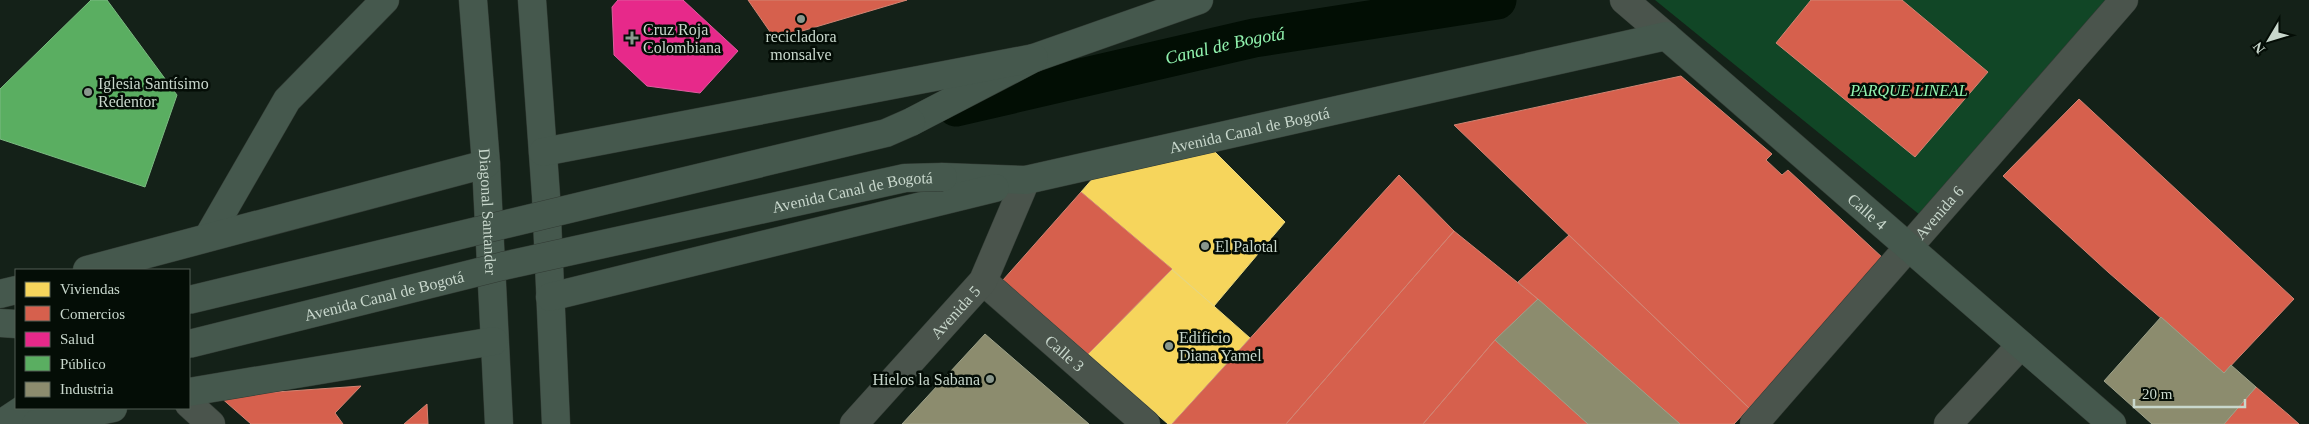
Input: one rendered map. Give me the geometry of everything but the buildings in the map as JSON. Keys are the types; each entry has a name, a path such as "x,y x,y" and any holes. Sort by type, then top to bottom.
{"main road":[{"path":"208,237 286,100 385,0"},
{"name":"Diagonal Santander","path":"473,0 486,164 499,424"},
{"path":"532,0 546,196 556,424"},
{"path":"190,300 886,133 1034,58 1200,0"},
{"name":"Avenida Canal de Bogotá","path":"190,344 503,266 905,178 1026,180 1666,36"},
{"name":"Calle 4","path":"1666,36 2112,424"},
{"path":"543,152 1034,58"},
{"path":"91,269 486,164"},
{"path":"550,297 1026,180"},
{"path":"0,322 15,324"},
{"path":"190,392 494,340"},
{"path":"21,417 104,409"}],"street":[{"name":"Calle 4","path":"1624,0 1666,36"},
{"name":"Avenida 6","path":"1754,424 2124,0"},
{"name":"Avenida 5","path":"854,424 983,281 1026,180"},
{"name":"Calle 3","path":"983,281 1146,424"},
{"path":"1948,424 2021,345"},
{"path":"190,405 211,424"}],"green space":[{"name":"PARQUE LINEAL","path":"1655,0 2108,0 1920,215"}],"waterway":[{"name":"Canal de Bogotá","path":"956,107 1254,38 1497,0"}],"place":[{"name":"recicladora monsalve","path":"801,19"},
{"name":"Cruz Roja Colombiana","path":"632,38"},
{"name":"Iglesia Santísimo Redentor","path":"88,92"},
{"name":"El Palotal","path":"1205,246"},
{"name":"Edificio Diana Yamel","path":"1169,346"},
{"name":"Hielos la Sabana","path":"990,379"}]}
